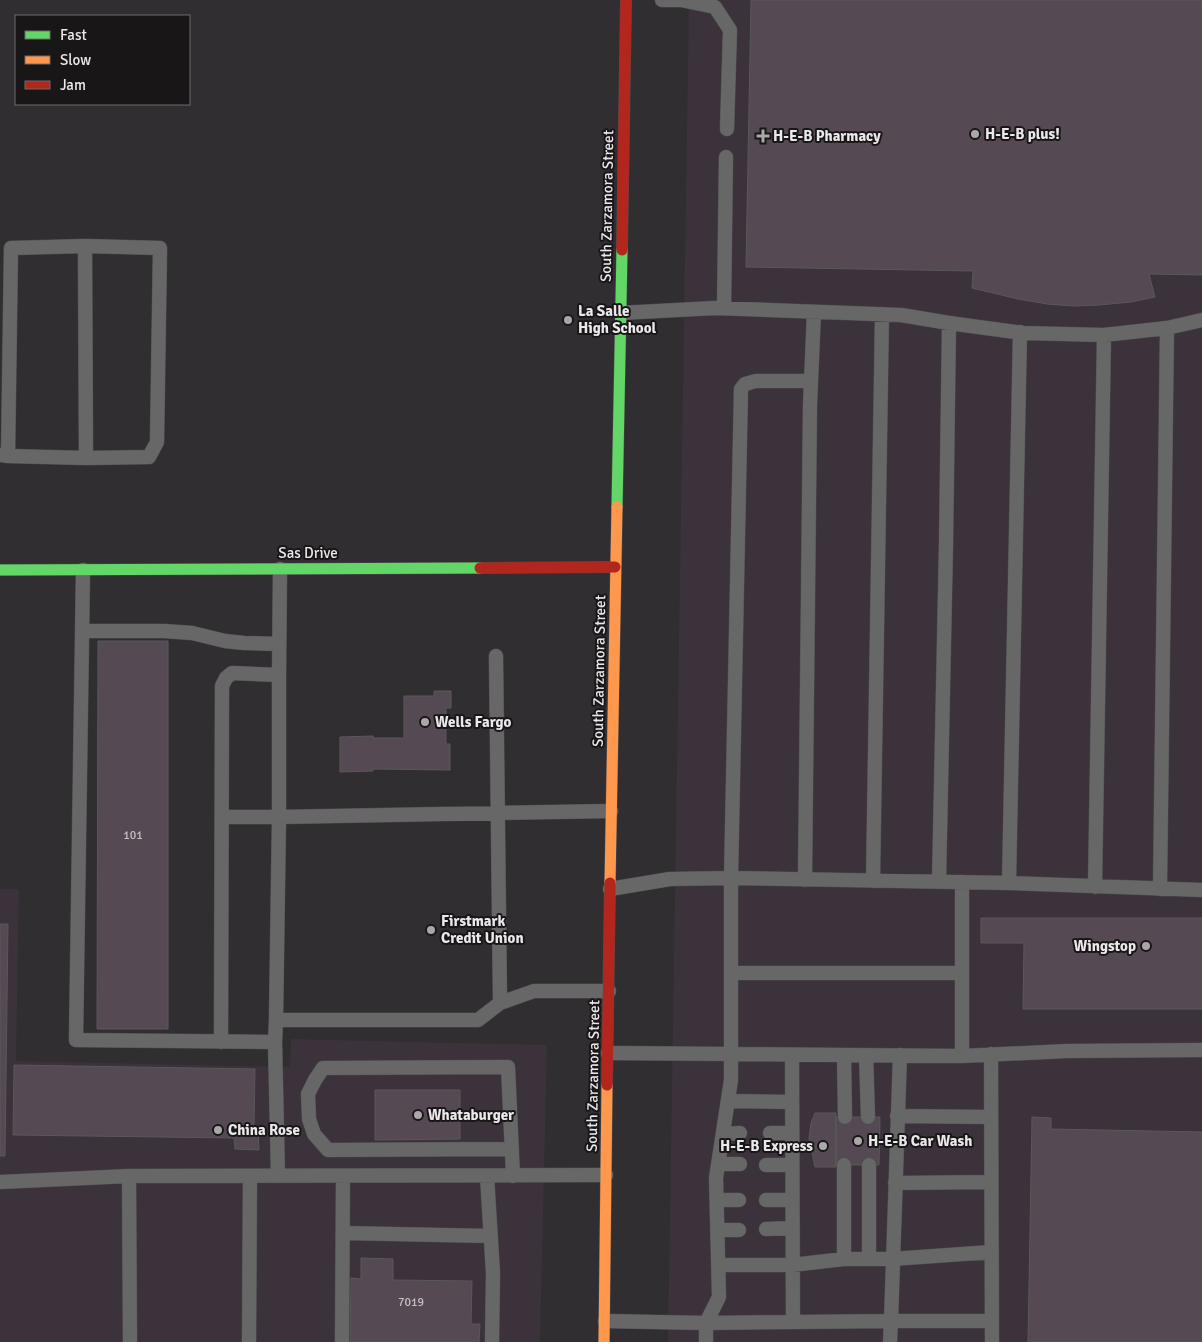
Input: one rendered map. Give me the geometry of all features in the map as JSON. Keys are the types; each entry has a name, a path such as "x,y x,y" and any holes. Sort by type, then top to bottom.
{"main road":[{"name":"South Zarzamora Street","path":"604,1342 615,567 626,0"},
{"name":"Sas Drive","path":"0,570 615,567"}],"lane":[{"path":"662,0 681,0 715,7 730,30 727,129"},
{"path":"724,308 726,156"},
{"path":"85,246 86,458"},
{"path":"85,246 160,248 157,442 148,457 4,456 11,248 85,246"},
{"path":"620,312 724,308 882,314 902,315 1020,332 1104,335 1168,328 1202,320"},
{"path":"805,880 811,381 814,312"},
{"path":"874,882 882,314"},
{"path":"939,882 949,323"},
{"path":"1160,889 1168,328"},
{"path":"1009,883 1020,332"},
{"path":"1095,886 1104,335"},
{"path":"706,1342 706,1323 719,1296 716,1178 731,1080 730,878 741,389 745,384 756,381 811,381"},
{"path":"278,1176 275,1042 279,817 278,675 280,569"},
{"path":"82,570 76,1040 275,1042"},
{"path":"82,631 164,631 192,633 244,643 279,644"},
{"path":"496,656 500,1003"},
{"path":"221,1042 222,686 226,678 232,673 278,675"},
{"path":"222,817 611,811"},
{"path":"610,889 670,879 730,878 1009,883 1202,890"},
{"path":"962,882 962,1056"},
{"path":"731,973 962,973"},
{"path":"276,1020 478,1020 500,1003 534,991 609,991"},
{"path":"608,1053 962,1056 1067,1050 1202,1050"},
{"path":"991,1054 992,1342"},
{"path":"792,1055 793,1322"},
{"path":"844,1055 845,1116"},
{"path":"866,1055 868,1116"},
{"path":"890,1342 900,1055"},
{"path":"512,1149 328,1150 314,1134 309,1119 308,1094 323,1068 508,1067 512,1149 513,1176"},
{"path":"728,1101 792,1102"},
{"path":"897,1116 991,1116"},
{"path":"723,1134 740,1133"},
{"path":"770,1133 792,1133"},
{"path":"718,1164 740,1164"},
{"path":"766,1165 792,1165"},
{"path":"844,1165 844,1259"},
{"path":"869,1165 869,1258"},
{"path":"0,1182 129,1176 606,1175"},
{"path":"129,1176 130,1342"},
{"path":"249,1342 250,1176"},
{"path":"342,1342 343,1176"},
{"path":"487,1176 493,1273 492,1342"},
{"path":"895,1182 991,1182"},
{"path":"717,1200 739,1200"},
{"path":"766,1200 792,1200"},
{"path":"766,1229 792,1228"},
{"path":"718,1230 739,1230"},
{"path":"343,1233 490,1236"},
{"path":"718,1264 792,1264 844,1259 892,1259 991,1252"},
{"path":"605,1321 706,1323 992,1321"}],"shaded area":[{"path":"689,0 1202,0 1202,1342 668,1342"},
{"path":"0,889 19,889 16,1061 290,1067 291,1039 547,1045 540,1342 0,1342"}],"building":[{"name":"H-E-B plus!","path":"751,0 1202,0 1202,275 1149,274 1155,297 1131,302 1074,306 1018,299 972,288 973,271 746,267"},
{"path":"98,641 168,641 168,1029 97,1029"},
{"name":"Wells Fargo","path":"434,691 451,691 451,708 446,708 446,744 450,744 450,770 373,769 373,771 340,772 340,737 373,736 373,738 404,738 404,696 434,696"},
{"path":"981,918 1202,918 1202,1009 1023,1009 1024,943 981,943"},
{"path":"0,924 8,924 5,1156 0,1156"},
{"path":"14,1065 255,1069 254,1127 258,1128 259,1150 235,1149 234,1138 13,1135"},
{"name":"Whataburger","path":"375,1090 460,1090 460,1139 375,1140"},
{"name":"H-E-B Express","path":"815,1113 836,1113 836,1167 815,1167 809,1138 811,1123"},
{"name":"H-E-B Car Wash","path":"836,1117 880,1117 879,1165 836,1165"},
{"path":"1032,1117 1051,1118 1051,1129 1202,1132 1202,1342 1028,1342"},
{"path":"361,1258 393,1259 393,1280 472,1281 471,1324 480,1324 479,1342 350,1342 351,1278 361,1279"}],"traffic: fast":[{"path":"617,507 622,250"},
{"path":"0,570 480,568"}],"traffic: slow":[{"path":"610,883 617,507"},
{"path":"604,1342 607,1085"}],"traffic: jam":[{"path":"622,250 626,0"},
{"path":"480,568 615,567"},
{"path":"607,1085 610,883"}],"place":[{"name":"H-E-B plus!","path":"975,134"},
{"name":"H-E-B Pharmacy","path":"763,136"},
{"name":"La Salle High School","path":"568,320"},
{"name":"Wells Fargo","path":"425,722"},
{"name":"Firstmark Credit Union","path":"431,930"},
{"name":"Wingstop","path":"1146,946"},
{"name":"Whataburger","path":"418,1115"},
{"name":"China Rose","path":"218,1130"},
{"name":"H-E-B Car Wash","path":"858,1141"},
{"name":"H-E-B Express","path":"823,1146"}]}
